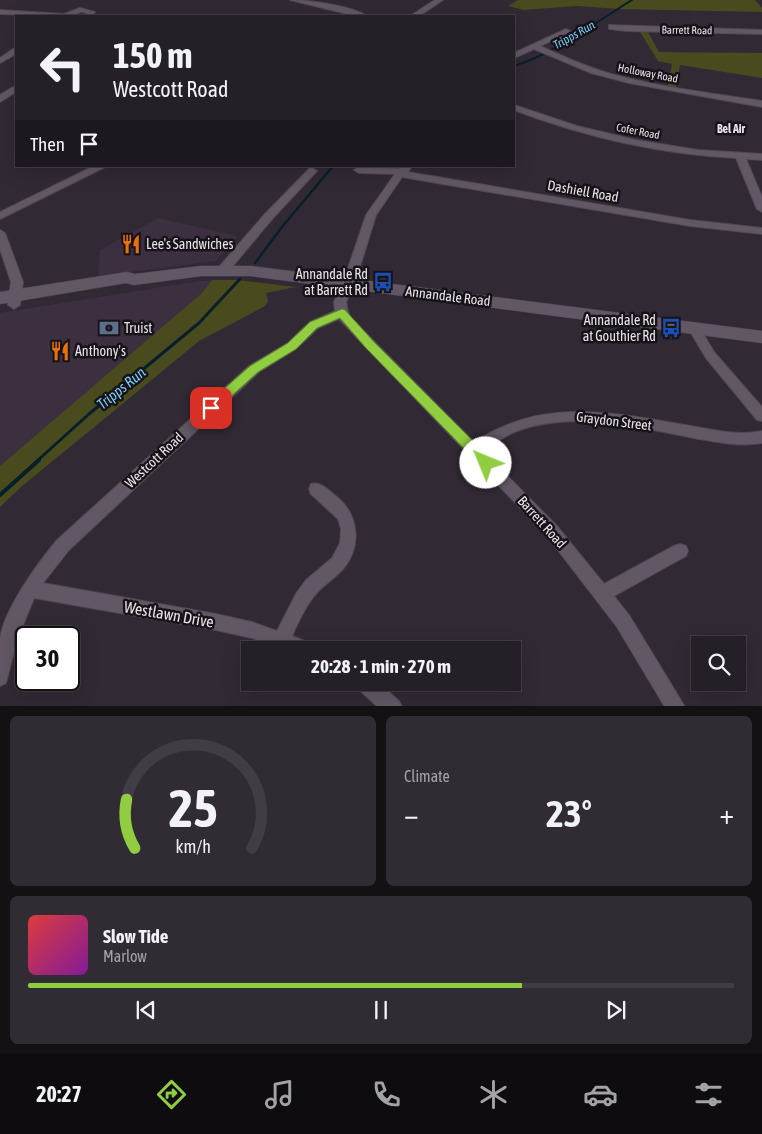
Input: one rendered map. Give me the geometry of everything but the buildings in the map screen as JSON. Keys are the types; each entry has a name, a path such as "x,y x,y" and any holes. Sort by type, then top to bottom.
{"main road":[{"name":"Annandale Road","path":"7,301 126,286 134,280 194,272 251,271 762,337"}],"street":[{"path":"292,0 358,15"},
{"path":"416,15 440,0"},
{"path":"67,15 84,10 92,12 89,15"},
{"path":"0,12 48,15"},
{"name":"Barrett Road","path":"612,27 626,29 762,32"},
{"path":"515,56 566,31"},
{"name":"Holloway Road","path":"536,47 588,69 632,82 762,104"},
{"path":"0,61 15,52"},
{"path":"0,99 15,90"},
{"name":"Cofer Road","path":"515,107 548,120 614,138 680,150 762,157"},
{"path":"740,156 762,209"},
{"path":"0,216 100,167"},
{"name":"Dashiell Road","path":"359,170 403,171 690,223 762,231"},
{"path":"223,270 268,216 312,171"},
{"path":"342,313 340,302 349,283 361,241 371,215 389,187 403,171"},
{"path":"0,233 16,282 7,301"},
{"name":"Barrett Road","path":"342,313 345,319 552,531 603,594 641,649 676,706"},
{"name":"Westcott Road","path":"0,677 9,634 30,588 63,545 254,369 292,346 314,325 342,313"},
{"path":"694,328 710,355 762,416"},
{"name":"Graydon Street","path":"473,450 511,427 530,421 566,416 634,423 737,441 762,437"},
{"path":"282,640 299,602 312,586 339,562 348,541 349,530 341,510 316,489"},
{"path":"603,594 680,551"},
{"name":"Westlawn Drive","path":"30,588 216,622 252,630 282,640"},
{"path":"374,691 393,706"}],"shaded area":[{"path":"518,0 755,0 762,8 762,12 618,9 577,6 524,10 508,6"},
{"path":"640,32 648,32 659,52 762,53 762,78 680,65 676,87 668,86 672,64 658,61"},
{"path":"158,218 237,236 216,261 98,276 100,250"},
{"path":"212,280 237,280 295,287 266,293 268,301 265,306 199,341 21,487 0,507 0,466 202,293"},
{"path":"237,280 295,287 244,297 257,311 199,341 72,446 0,492 0,313 200,281"}],"waterway":[{"name":"Tripps Run","path":"515,66 559,46 632,0"},
{"name":"Tripps Run","path":"255,263 282,227 332,167"},
{"name":"Tripps Run","path":"37,461 89,414 199,323 240,279"},
{"name":"Tripps Run","path":"0,495 39,460"}],"place":[{"name":"Lee's Sandwiches","path":"131,244"},
{"name":"Annandale Rd at Barrett Rd","path":"383,282"},
{"name":"Truist","path":"109,328"},
{"name":"Annandale Rd at Gouthier Rd","path":"671,328"},
{"name":"Anthony's","path":"60,351"}],"district":[{"name":"Bel Air","path":"731,129"}],"route":[{"path":"211,408 254,369 292,346 314,325 342,313 345,319 486,463"}]}
